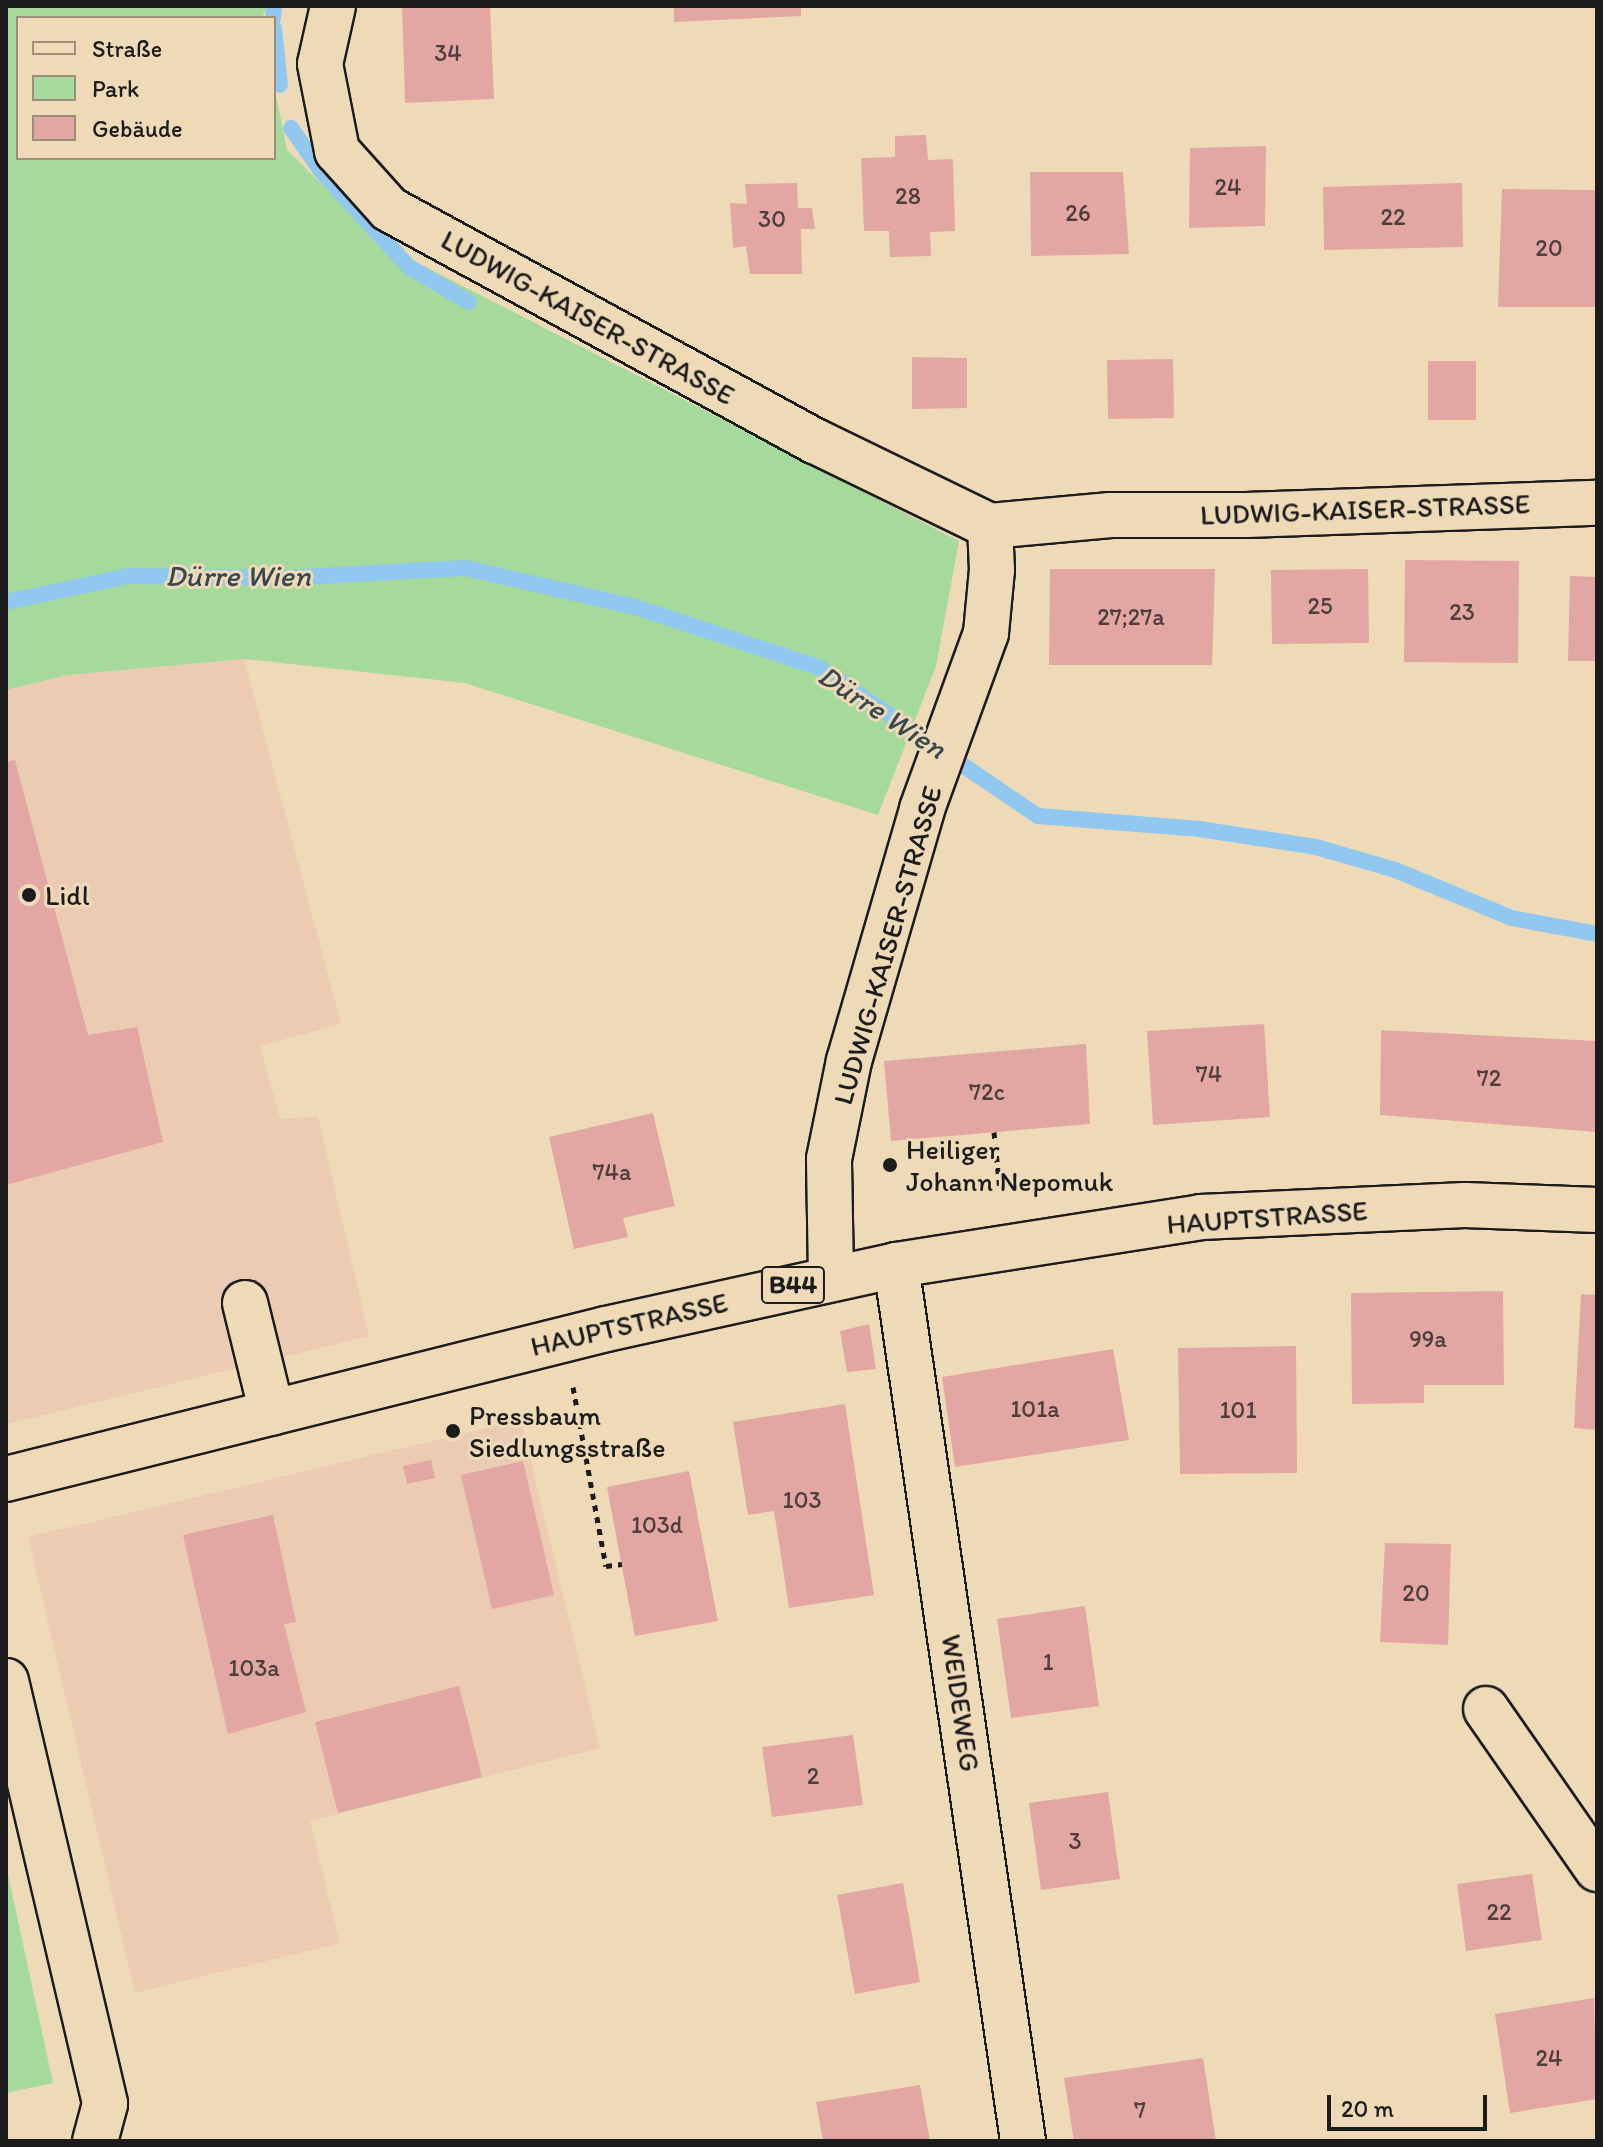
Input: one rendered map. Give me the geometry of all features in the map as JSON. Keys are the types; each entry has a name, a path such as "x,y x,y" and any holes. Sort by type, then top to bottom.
{"street":[{"name":"LUDWIG-KAISER-STRASSE","path":"333,6 320,64 337,151 389,209 815,441 990,526 1110,515 1246,515 1597,503"},
{"name":"LUDWIG-KAISER-STRASSE","path":"831,1276 829,1159 849,1061 922,809 964,705 986,633 992,570 990,526"},
{"name":"HAUPTSTRASSE","path":"6,1479 565,1339 831,1276 896,1265 1201,1217 1465,1205 1597,1210"},
{"name":"WEIDEWEG","path":"896,1265 1023,2141"},
{"path":"245,1303 272,1413"},
{"path":"6,1681 105,2104 95,2141"},
{"path":"1486,1709 1597,1869"}],"path":[{"path":"994,1132 1000,1190"},
{"path":"565,1339 606,1566 622,1564"}],"shaded area":[{"path":"244,659 341,1024 260,1046 280,1119 318,1117 369,1336 6,1424 6,690 68,675"},
{"path":"521,1420 600,1748 310,1821 340,1943 135,1993 28,1537"}],"green space":[{"path":"6,6 267,6 263,16 16,16 16,160 276,160 276,95 287,150 383,245 959,541 936,666 878,815 465,683 244,659 68,675 6,690"},
{"path":"6,1865 53,2083 6,2093"}],"building":[{"path":"402,6 490,6 494,99 405,103"},
{"path":"674,6 801,6 801,16 674,22"},
{"path":"926,135 928,160 953,159 955,231 930,232 931,256 890,257 889,231 864,231 861,158 895,157 895,136"},
{"path":"1266,146 1265,226 1189,228 1190,148"},
{"path":"1030,172 1123,172 1129,254 1031,256"},
{"path":"797,183 798,208 812,208 815,229 801,229 802,274 750,274 746,246 733,248 730,203 747,204 745,184"},
{"path":"1462,183 1463,247 1324,250 1323,187"},
{"path":"1502,189 1597,190 1597,307 1498,307"},
{"path":"912,357 967,358 967,408 912,409"},
{"path":"1173,359 1174,418 1108,419 1107,360"},
{"path":"1428,361 1476,361 1476,420 1428,420"},
{"path":"1405,560 1519,561 1518,663 1404,662"},
{"path":"1050,569 1215,569 1212,665 1049,665"},
{"path":"1368,569 1369,643 1272,644 1271,570"},
{"path":"1570,576 1597,577 1597,661 1568,661"},
{"name":"Lidl","path":"15,760 88,1035 137,1027 163,1142 6,1185 6,762"},
{"path":"1264,1024 1270,1117 1153,1125 1147,1031"},
{"path":"1381,1030 1597,1041 1597,1132 1380,1115"},
{"path":"1086,1044 1090,1124 891,1141 884,1061"},
{"path":"653,1113 675,1206 623,1218 628,1237 574,1249 549,1137"},
{"path":"1503,1291 1504,1385 1424,1385 1424,1403 1352,1404 1351,1293"},
{"path":"1581,1294 1597,1295 1597,1430 1574,1428"},
{"path":"869,1324 876,1369 847,1372 840,1331"},
{"path":"1296,1346 1297,1473 1180,1474 1178,1348"},
{"path":"1113,1349 1129,1440 955,1467 942,1377"},
{"path":"845,1404 874,1595 789,1608 774,1511 748,1515 733,1422"},
{"path":"431,1460 435,1478 407,1484 403,1466"},
{"path":"523,1461 554,1595 492,1609 461,1475"},
{"path":"689,1471 718,1621 635,1636 607,1487"},
{"path":"273,1515 296,1622 284,1624 306,1712 228,1734 183,1535"},
{"path":"1385,1543 1451,1544 1448,1645 1380,1642"},
{"path":"1085,1606 1099,1706 1011,1718 997,1619"},
{"path":"459,1686 482,1777 338,1813 315,1722"},
{"path":"853,1735 863,1805 772,1817 762,1747"},
{"path":"1108,1792 1120,1879 1041,1890 1029,1803"},
{"path":"1532,1874 1542,1940 1466,1951 1457,1884"},
{"path":"903,1883 920,1982 855,1994 837,1895"},
{"path":"1594,1998 1597,2099 1510,2113 1495,2014"},
{"path":"1203,2058 1216,2141 1074,2141 1064,2078"},
{"path":"920,2085 930,2141 823,2141 816,2102"}],"waterway":[{"path":"273,16 274,6"},
{"path":"276,47 280,85"},
{"path":"291,128 321,171 409,267 469,302"},
{"name":"Dürre Wien","path":"6,602 128,576 284,578 465,568 635,607 820,668 1038,816 1199,829 1316,847 1395,870 1512,918 1597,934"}],"place":[{"name":"Lidl","path":"29,895"},
{"name":"Heiliger Johann Nepomuk","path":"890,1165"},
{"name":"Pressbaum Siedlungsstraße","path":"453,1431"}]}
